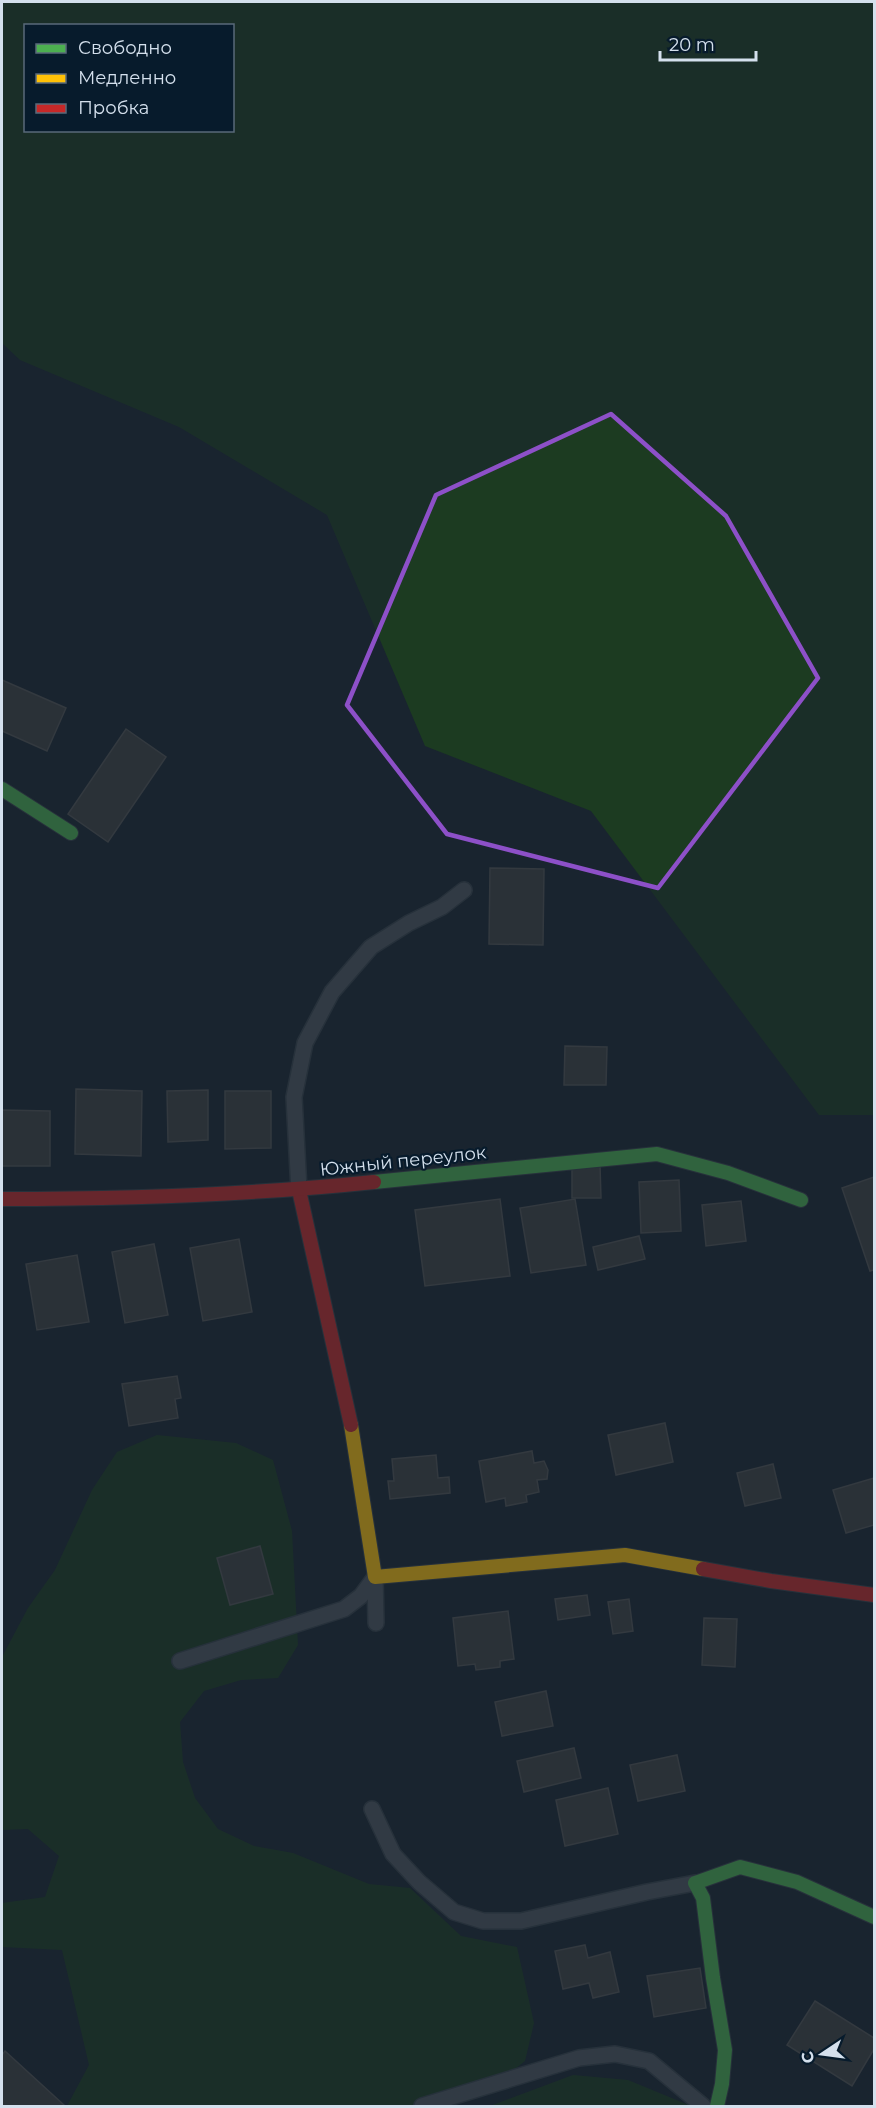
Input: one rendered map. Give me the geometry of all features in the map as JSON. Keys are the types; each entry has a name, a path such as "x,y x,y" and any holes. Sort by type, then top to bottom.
{"street":[{"path":"2,789 71,833"},
{"name":"Южный переулок","path":"2,1199 105,1199 299,1190 657,1154 728,1173 801,1200"},
{"path":"299,1190 354,1439 375,1577 625,1555 771,1581 874,1595"},
{"path":"717,2106 722,2084 725,2050 703,1898 695,1883 740,1867 797,1882 874,1917"}],"lane":[{"path":"299,1190 294,1097 305,1043 332,992 371,947 409,923 442,907 464,890"},
{"path":"375,1577 376,1623"},
{"path":"180,1661 344,1609 361,1596 375,1577"},
{"path":"372,1809 393,1854 419,1882 454,1912 483,1921 521,1921 695,1883"},
{"path":"422,2106 579,2058 615,2054 649,2061 703,2106"}],"highlighted area":[{"path":"611,414 726,516 818,678 658,888 447,834 347,705 436,495"}],"green space":[{"path":"2,2 874,2 874,1115 819,1115 591,811 425,746 327,515 179,427 20,360 2,343"},
{"path":"157,1435 236,1443 273,1460 292,1531 298,1645 278,1678 241,1680 204,1691 180,1722 183,1762 195,1798 218,1829 254,1846 293,1853 369,1884 410,1888 461,1936 517,1947 534,2023 525,2061 495,2085 441,2106 67,2106 89,2065 62,1950 2,1947 2,1903 45,1897 59,1856 28,1829 2,1830 2,1657 28,1608 55,1570 92,1490 117,1452"},
{"path":"573,2075 628,2080 691,2106 490,2106"}],"building":[{"path":"2,680 66,708 47,751 2,731"},
{"path":"126,729 166,757 108,842 68,814"},
{"path":"490,868 544,869 543,945 489,944"},
{"path":"565,1046 607,1047 606,1085 564,1085"},
{"path":"76,1089 142,1091 141,1156 75,1154"},
{"path":"208,1090 208,1140 168,1142 167,1091"},
{"path":"225,1091 271,1091 271,1148 225,1149"},
{"path":"2,1110 50,1111 50,1166 2,1166"},
{"path":"600,1165 601,1198 572,1198 572,1166"},
{"path":"874,1177 874,1270 870,1271 842,1188"},
{"path":"679,1180 681,1231 641,1233 639,1182"},
{"path":"500,1199 510,1276 425,1286 415,1210"},
{"path":"575,1199 586,1265 531,1273 520,1208"},
{"path":"741,1201 746,1241 706,1246 702,1205"},
{"path":"639,1236 645,1259 598,1270 593,1247"},
{"path":"239,1239 252,1312 203,1321 190,1248"},
{"path":"154,1244 168,1315 125,1323 112,1252"},
{"path":"77,1255 89,1322 37,1330 26,1264"},
{"path":"177,1376 181,1398 175,1399 178,1418 129,1426 122,1384"},
{"path":"665,1423 673,1462 616,1475 608,1435"},
{"path":"532,1451 534,1463 544,1461 548,1470 547,1479 537,1480 539,1492 526,1495 527,1502 506,1506 505,1498 486,1502 479,1461"},
{"path":"436,1455 438,1478 449,1477 450,1493 390,1499 388,1481 394,1481 392,1459"},
{"path":"773,1464 781,1498 745,1506 737,1473"},
{"path":"874,1478 874,1525 846,1533 833,1490"},
{"path":"260,1546 273,1594 230,1605 217,1558"},
{"path":"587,1595 590,1615 558,1620 555,1599"},
{"path":"629,1599 633,1631 613,1634 608,1602"},
{"path":"508,1611 514,1659 500,1661 500,1667 476,1670 475,1664 458,1666 453,1618"},
{"path":"704,1618 737,1619 735,1667 702,1665"},
{"path":"546,1691 553,1726 502,1736 495,1702"},
{"path":"574,1748 581,1778 524,1792 517,1761"},
{"path":"677,1755 685,1791 638,1801 630,1765"},
{"path":"608,1788 618,1834 565,1846 556,1800"},
{"path":"585,1945 588,1958 610,1952 619,1992 593,1998 589,1983 563,1989 555,1951"},
{"path":"700,1968 706,2008 654,2017 647,1976"},
{"path":"815,2001 874,2038 874,2049 852,2086 787,2045"},
{"path":"5,2051 64,2105 2,2106 2,2055"}],"traffic: fast":[{"path":"2,789 71,833"},
{"path":"374,1182 657,1154 728,1173 801,1200"},
{"path":"717,2106 722,2084 725,2050 703,1898 695,1883 740,1867 797,1882 874,1917"}],"traffic: slow":[{"path":"351,1425 375,1577 625,1555 703,1569"}],"traffic: jam":[{"path":"2,1199 188,1195 374,1182"},
{"path":"299,1190 351,1425"},
{"path":"703,1569 874,1595"}]}
